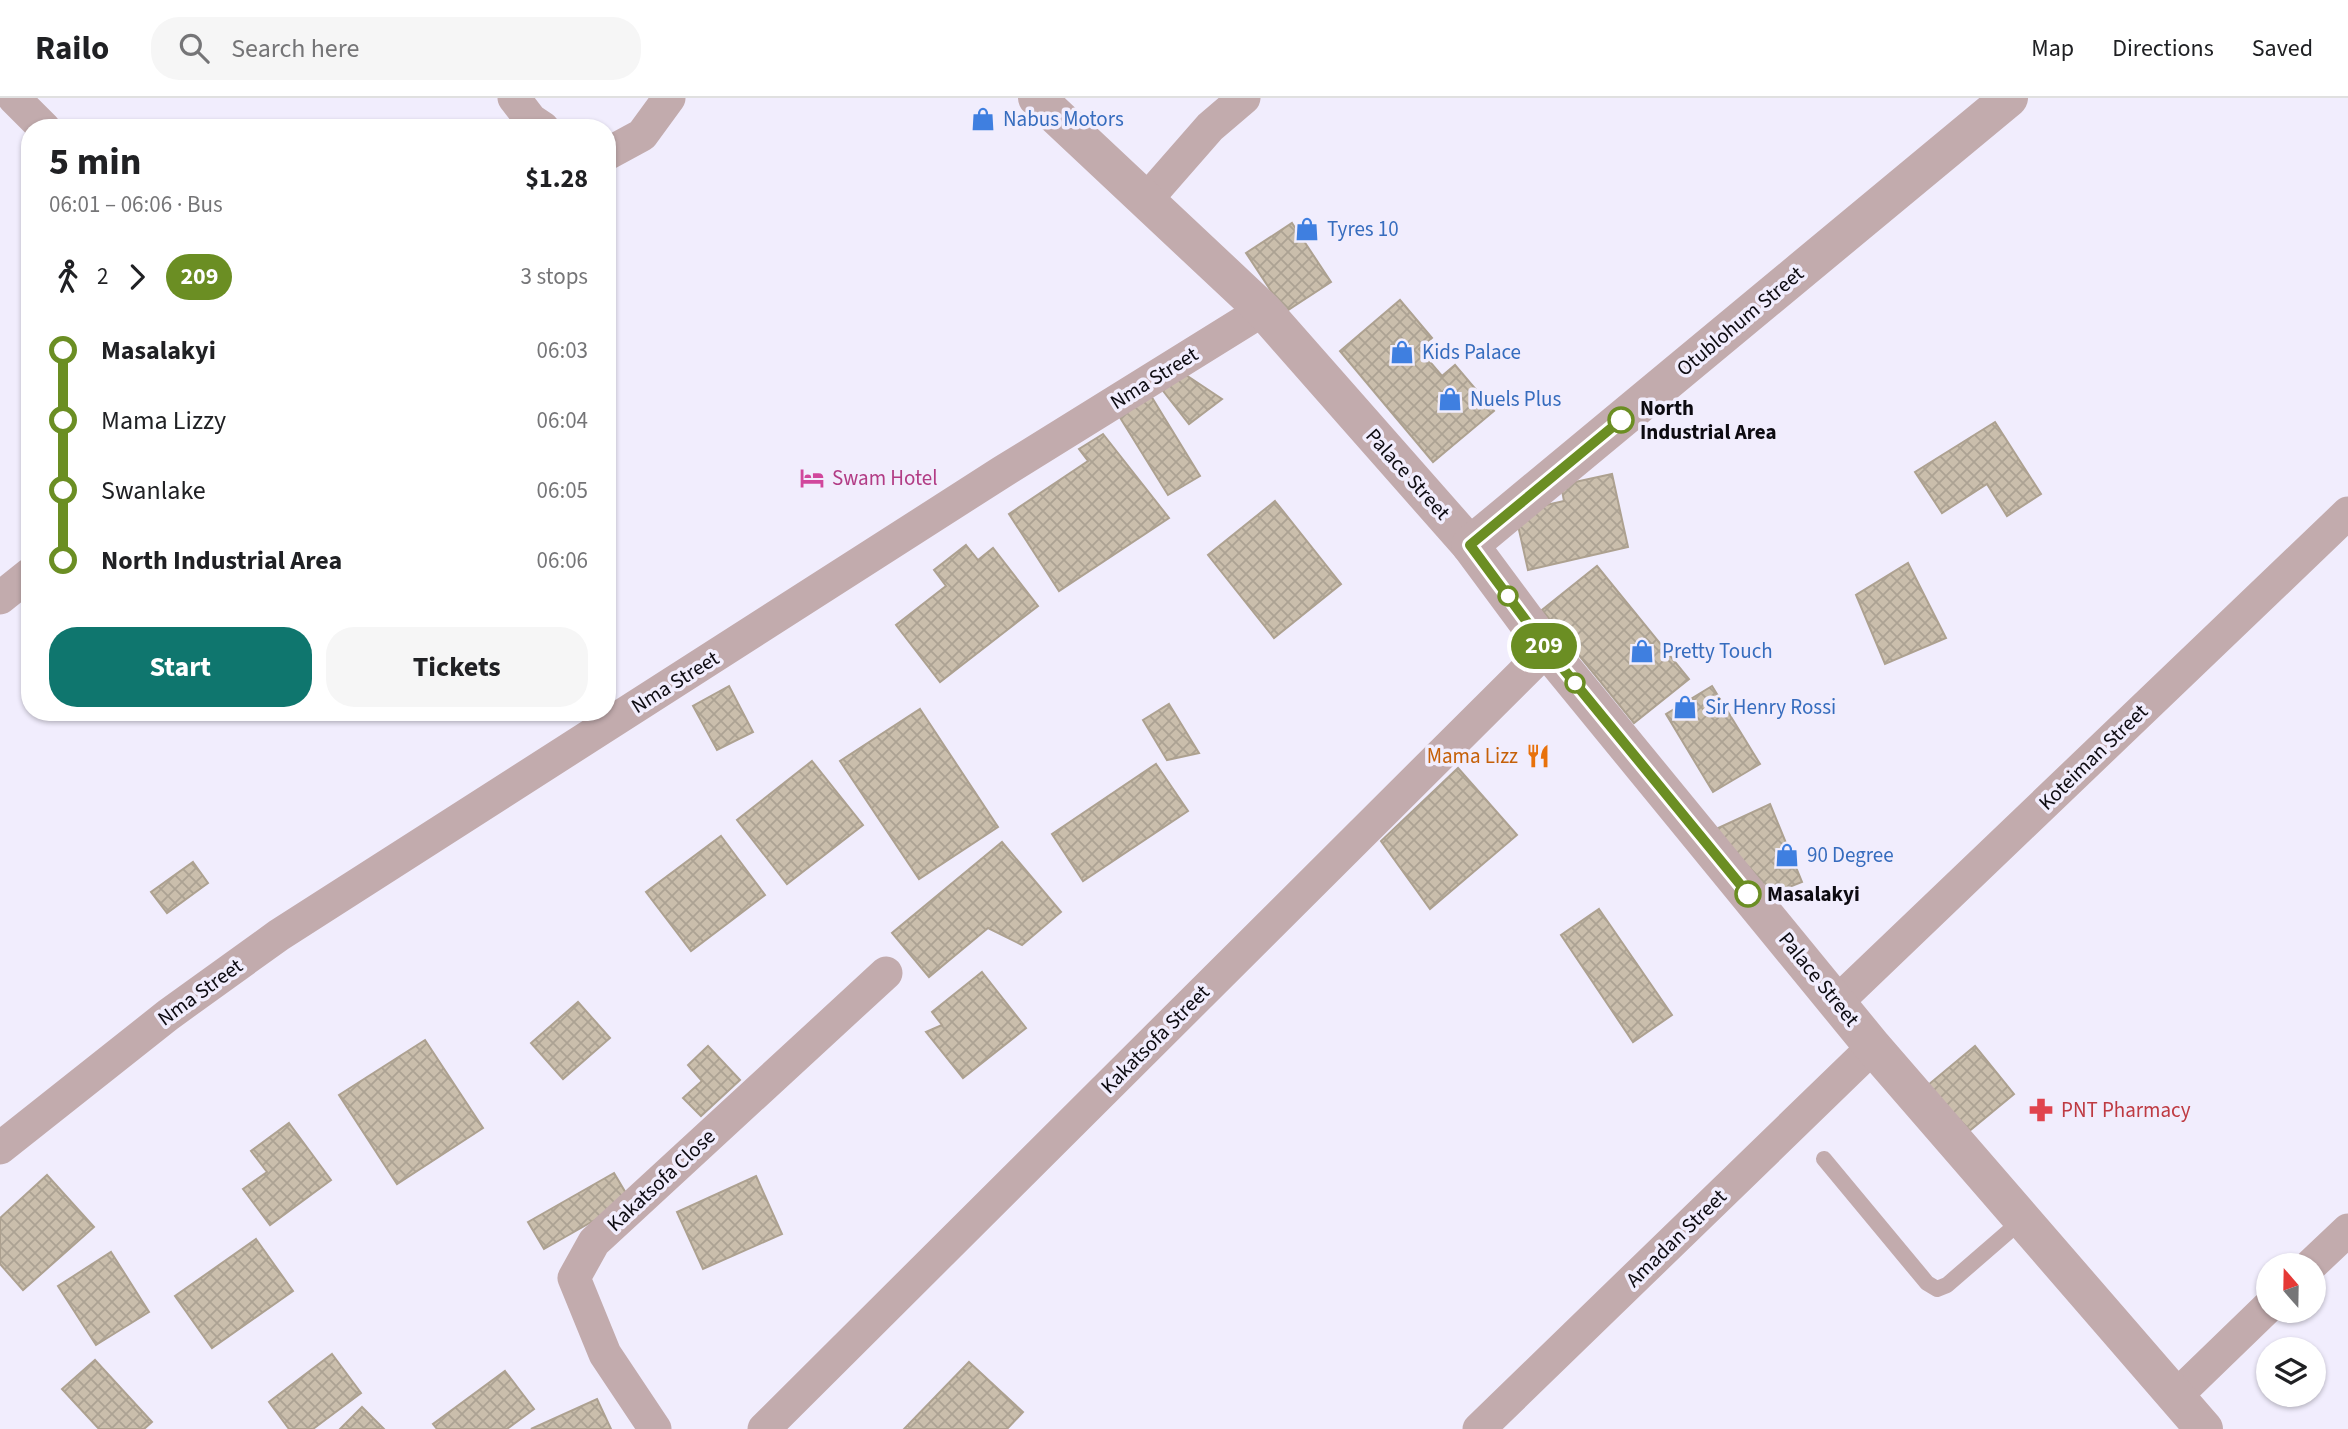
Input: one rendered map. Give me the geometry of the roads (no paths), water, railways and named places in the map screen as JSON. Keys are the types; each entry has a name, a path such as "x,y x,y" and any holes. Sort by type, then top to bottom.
{"street":[{"path":"14,98 35,119"},
{"path":"514,98 530,119"},
{"path":"616,149 642,135 669,98"},
{"name":"Palace Street","path":"1037,98 1262,310 1470,545 1547,649 1873,1047 2204,1429"},
{"path":"1147,200 1210,127 1244,98"},
{"name":"Otublohum Street","path":"1470,545 2009,98"},
{"name":"Nma Street","path":"616,719 1002,472 1262,310"},
{"name":"Koteiman Street","path":"1838,1002 2348,513"},
{"path":"0,598 21,581"},
{"name":"Kakatsofa Street","path":"764,1429 1547,649"},
{"name":"Nma Street","path":"0,1148 168,1015 279,935 613,721"},
{"name":"Kakatsofa Close","path":"654,1429 606,1354 574,1278 594,1242 886,974"},
{"name":"Amadan Street","path":"1479,1429 1873,1047"},
{"path":"2324,1253 2348,1230"},
{"path":"2175,1397 2256,1319"}],"lane":[{"path":"1824,1159 1927,1283 1937,1289 1947,1285 2022,1220"}],"place":[{"name":"Nabus Motors","path":"983,119"},
{"name":"Tyres 10","path":"1307,229"},
{"name":"Kids Palace","path":"1402,352"},
{"name":"Nuels Plus","path":"1450,399"},
{"name":"North Industrial Area","path":"1621,420"},
{"name":"Swam Hotel","path":"812,478"},
{"name":"Pretty Touch","path":"1642,651"},
{"name":"Sir Henry Rossi","path":"1685,707"},
{"name":"Mama Lizz","path":"1538,756"},
{"name":"90 Degree","path":"1787,855"},
{"name":"Masalakyi","path":"1748,894"},
{"name":"PNT Pharmacy","path":"2041,1110"}]}
